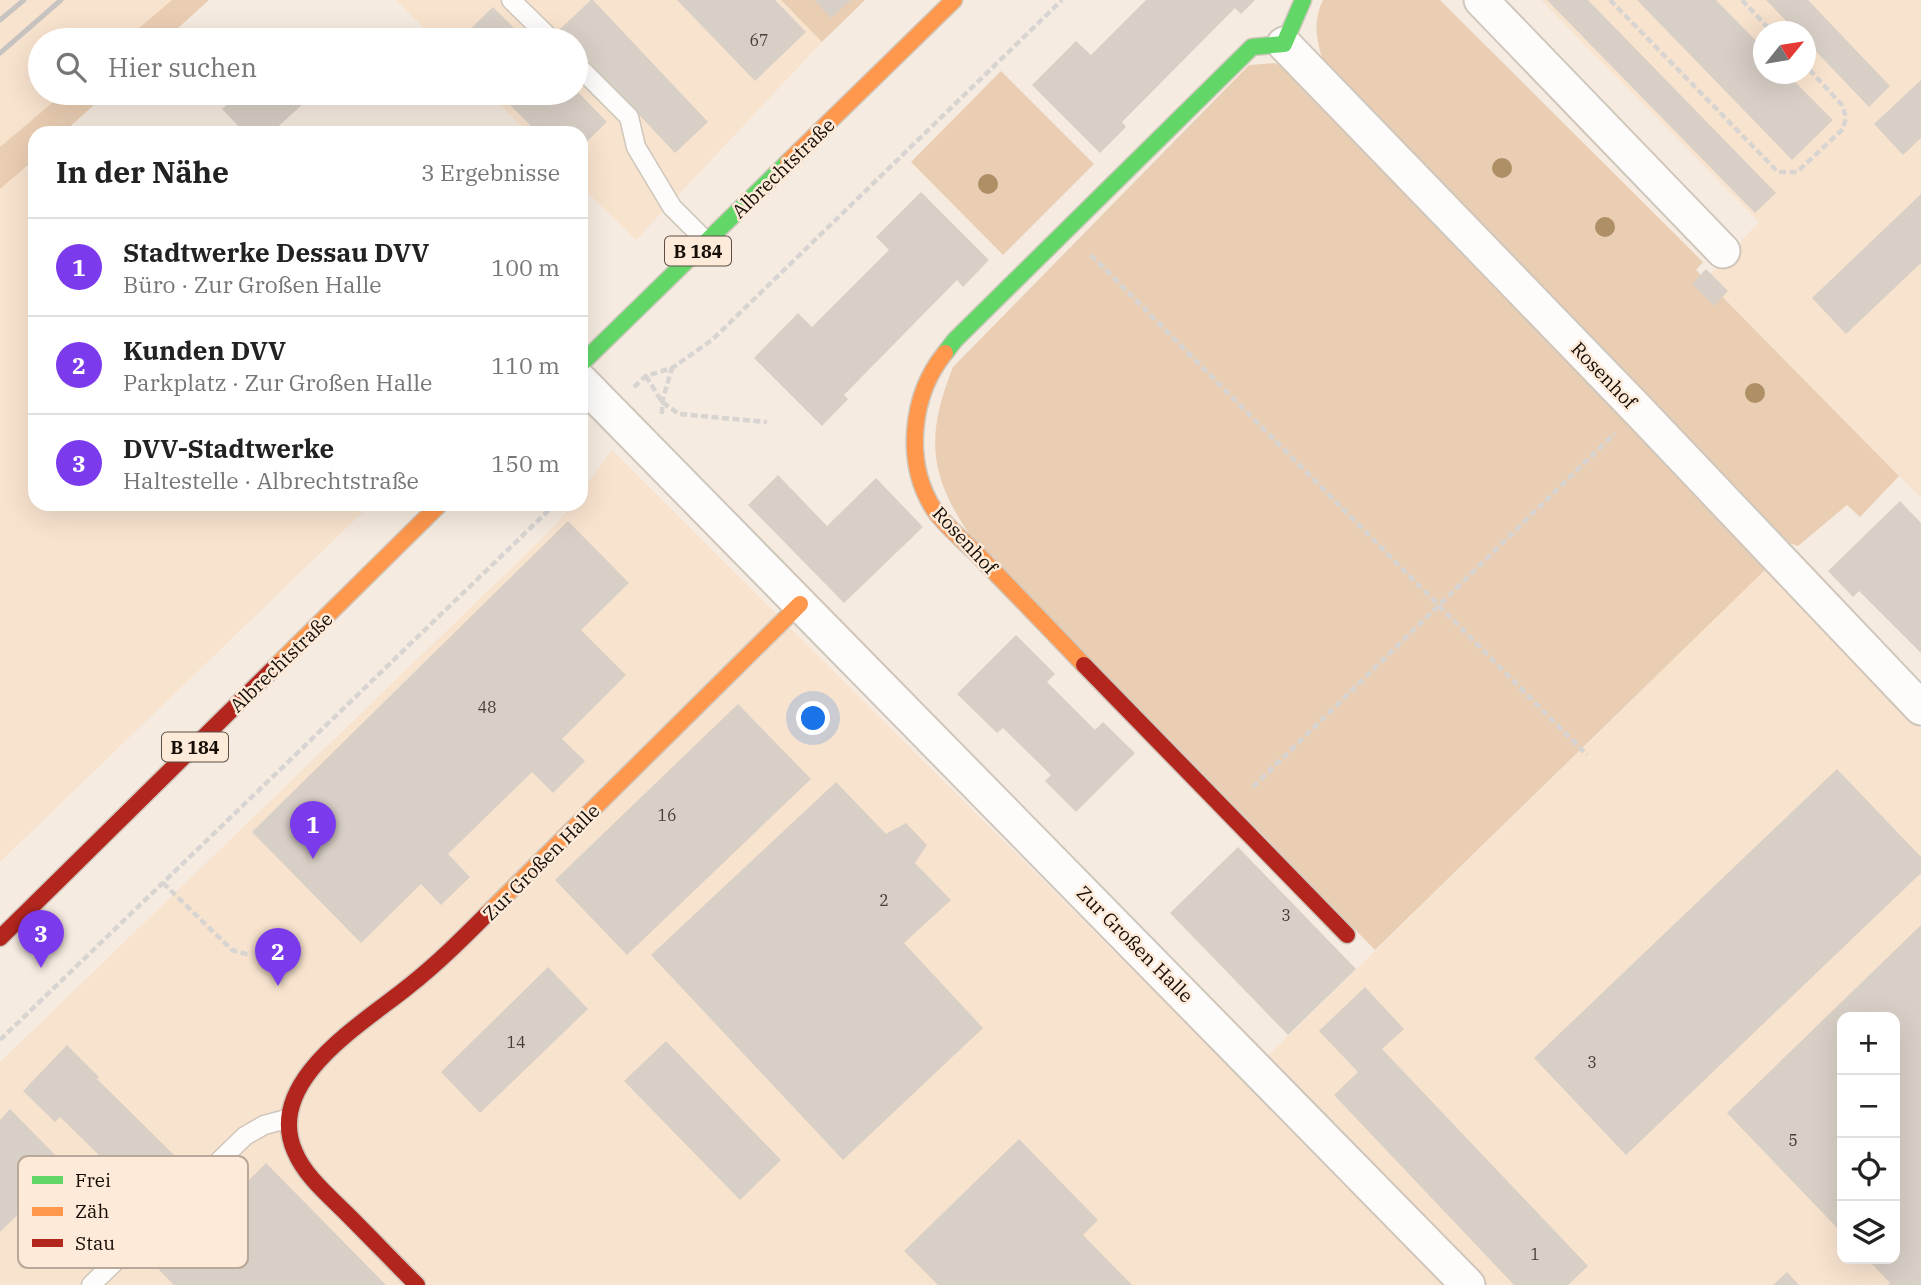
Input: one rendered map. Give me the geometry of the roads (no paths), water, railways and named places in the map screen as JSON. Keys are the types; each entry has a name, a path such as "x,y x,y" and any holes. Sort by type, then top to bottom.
{"street":[{"name":"Albrechtstraße","path":"588,357 954,0"},
{"path":"1284,44 1303,0"},
{"path":"1481,0 1723,251"},
{"name":"Rosenhof","path":"1347,935 933,509 916,471 915,436 920,399 936,364 954,340 1252,47 1284,44 1921,708"},
{"name":"Zur Großen Halle","path":"588,388 1468,1285"},
{"name":"Albrechtstraße","path":"0,938 433,511"},
{"name":"Zur Großen Halle","path":"416,1285 308,1175 292,1148 288,1119 295,1091 321,1059 463,939 800,604"}],"lane":[{"path":"511,0 540,28"},
{"path":"588,76 629,117 636,147 672,207 707,242"},
{"path":"224,1156 245,1136 264,1125 288,1119"},
{"path":"91,1285 109,1268"}],"railway":[{"path":"0,20 24,0"},
{"path":"29,28 61,0"},
{"path":"0,53 28,29"}],"place":[{"name":"Stadtwerke Dessau DVV","path":"313,859"},
{"name":"DVV-Stadtwerke","path":"41,968"},
{"name":"Kunden DVV","path":"278,986"}]}
